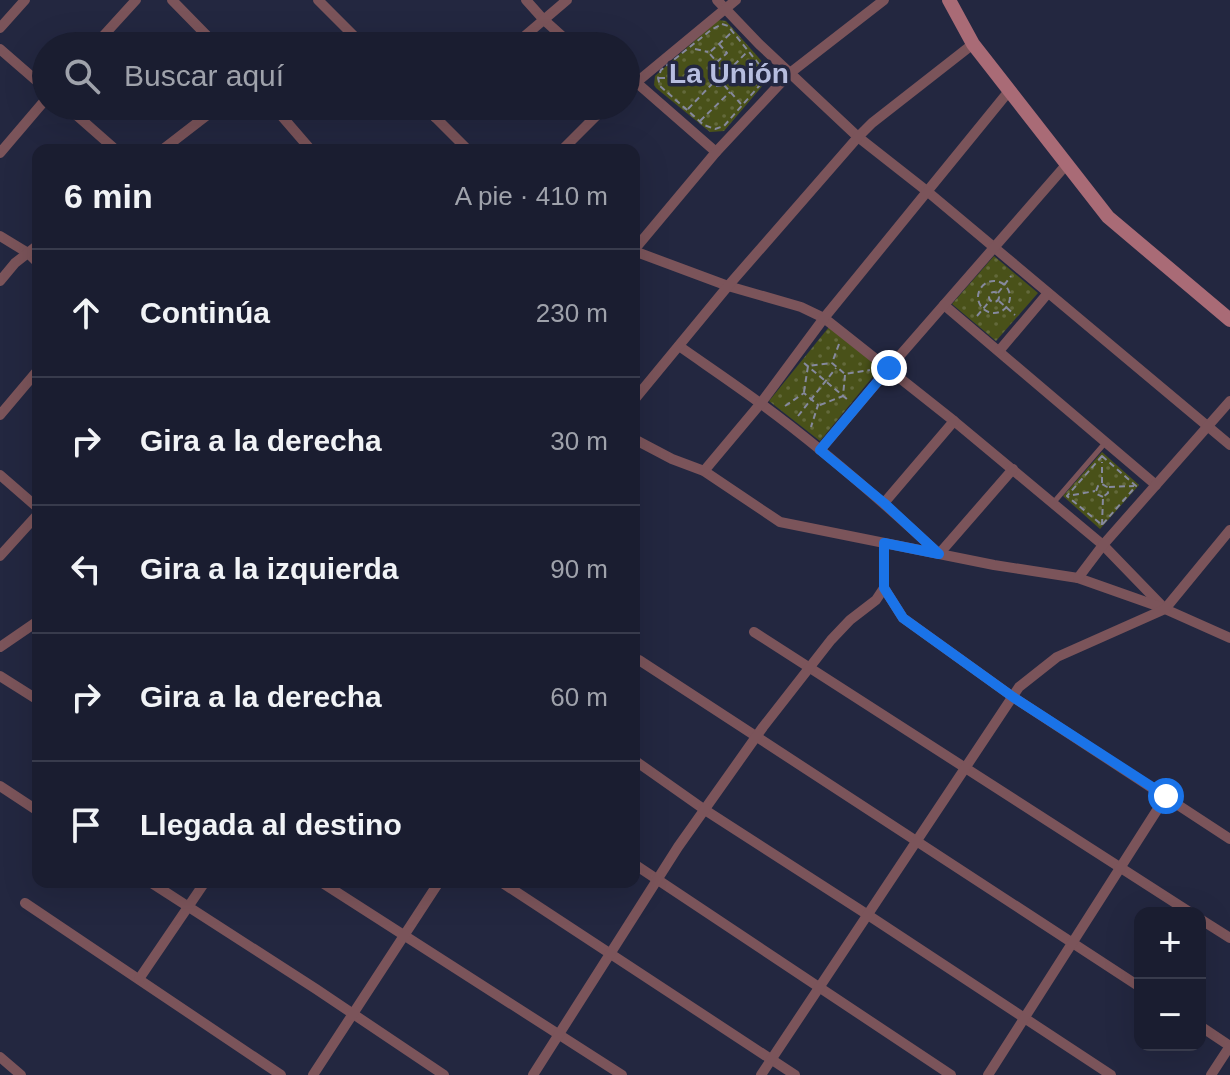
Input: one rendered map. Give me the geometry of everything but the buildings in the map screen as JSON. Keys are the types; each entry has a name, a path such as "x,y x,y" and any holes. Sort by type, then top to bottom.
{"street":[{"path":"0,28 25,0"},
{"path":"107,32 136,0"},
{"path":"172,0 203,32"},
{"path":"318,0 350,32"},
{"path":"526,0 557,32"},
{"path":"529,32 567,0"},
{"path":"640,80 721,4 736,0"},
{"path":"640,243 716,152 790,73 884,0"},
{"path":"949,0 973,44 1108,217 1230,320"},
{"path":"721,4 858,137 1230,445"},
{"path":"640,393 858,137 973,44"},
{"path":"0,49 32,77"},
{"path":"640,86 716,152"},
{"path":"704,471 1009,91"},
{"path":"0,153 32,115"},
{"path":"82,120 109,144"},
{"path":"170,144 201,120"},
{"path":"285,120 306,144"},
{"path":"438,120 462,144"},
{"path":"568,144 592,120"},
{"path":"820,450 1066,165"},
{"path":"0,236 32,257"},
{"path":"0,281 15,263 32,250"},
{"path":"640,252 728,286 801,307 824,318 1103,545 1165,609"},
{"path":"999,351 1048,293"},
{"path":"944,305 1156,485"},
{"path":"679,346 761,403 820,450 939,554"},
{"path":"0,415 32,377"},
{"path":"1078,578 1103,545 1230,401"},
{"path":"884,503 954,421"},
{"path":"640,442 704,471 780,522 1078,578 1165,609 1230,638"},
{"path":"939,554 1013,469"},
{"path":"0,475 32,503"},
{"path":"0,556 32,521"},
{"path":"761,1075 1019,687 1057,657 1165,609 1230,530"},
{"path":"884,543 884,588 903,618 1013,697 1230,839"},
{"path":"533,1075 658,880 756,736 831,640 876,600 884,588"},
{"path":"0,647 32,625"},
{"path":"754,632 1182,907"},
{"path":"640,661 1134,983"},
{"path":"0,676 32,696"},
{"path":"640,764 705,810 1111,1075"},
{"path":"0,786 32,807"},
{"path":"988,1075 1166,796"},
{"path":"640,868 951,1075"},
{"path":"159,888 444,1075"},
{"path":"139,979 201,888"},
{"path":"330,888 622,1075"},
{"path":"313,1075 435,888"},
{"path":"510,888 795,1075"},
{"path":"25,903 281,1075"},
{"path":"1206,923 1230,938"},
{"path":"1206,1030 1230,1046 1211,1075"},
{"path":"0,1057 21,1075"}],"lane":[{"path":"1053,503 1065,494 1106,443"}],"path":[{"path":"719,25 725,25 732,31 764,68 767,77 724,126 711,129 660,86 658,78 661,70 719,25"},
{"path":"709,53 732,31"},
{"path":"717,62 727,53 719,44"},
{"path":"690,47 709,53 717,62 718,69 726,74 764,68"},
{"path":"723,85 726,74 748,50"},
{"path":"718,69 712,72 710,79 712,84 723,85"},
{"path":"658,78 710,79"},
{"path":"687,110 712,84"},
{"path":"723,85 742,105"},
{"path":"700,121 730,92"},
{"path":"1013,273 997,294 998,300 1015,315"},
{"path":"995,280 1005,284 1010,293 1007,307 998,313 983,309 978,300 981,287 995,280"},
{"path":"975,281 981,287"},
{"path":"990,301 989,294 997,294"},
{"path":"974,320 990,301 998,300"},
{"path":"832,363 840,339"},
{"path":"803,362 848,401"},
{"path":"808,366 832,363 845,374"},
{"path":"808,366 804,393 784,407 810,429 818,405"},
{"path":"797,417 837,367"},
{"path":"845,374 874,369 866,379"},
{"path":"843,396 845,374"},
{"path":"804,393 818,405"},
{"path":"818,405 843,396"},
{"path":"1065,494 1102,456"},
{"path":"1102,456 1102,484"},
{"path":"1102,456 1136,486"},
{"path":"1096,491 1102,484"},
{"path":"1102,484 1107,487 1136,486"},
{"path":"1102,525 1136,486"},
{"path":"1102,525 1103,497 1108,493 1107,487"},
{"path":"1065,494 1096,491"},
{"path":"1096,491 1103,497"},
{"path":"1065,494 1102,525"}],"green space":[{"path":"718,20 726,21 766,66 769,78 724,131 710,132 654,85 655,76"},
{"path":"994,256 1038,293 996,341 952,304"},
{"path":"829,327 880,368 820,441 769,401"},
{"path":"1102,452 1139,485 1100,529 1063,496"}],"district":[{"name":"La Unión","path":"729,73"}],"route":[{"path":"889,368 820,450 939,554 884,543 884,588 903,618 1013,697 1166,796"}]}
